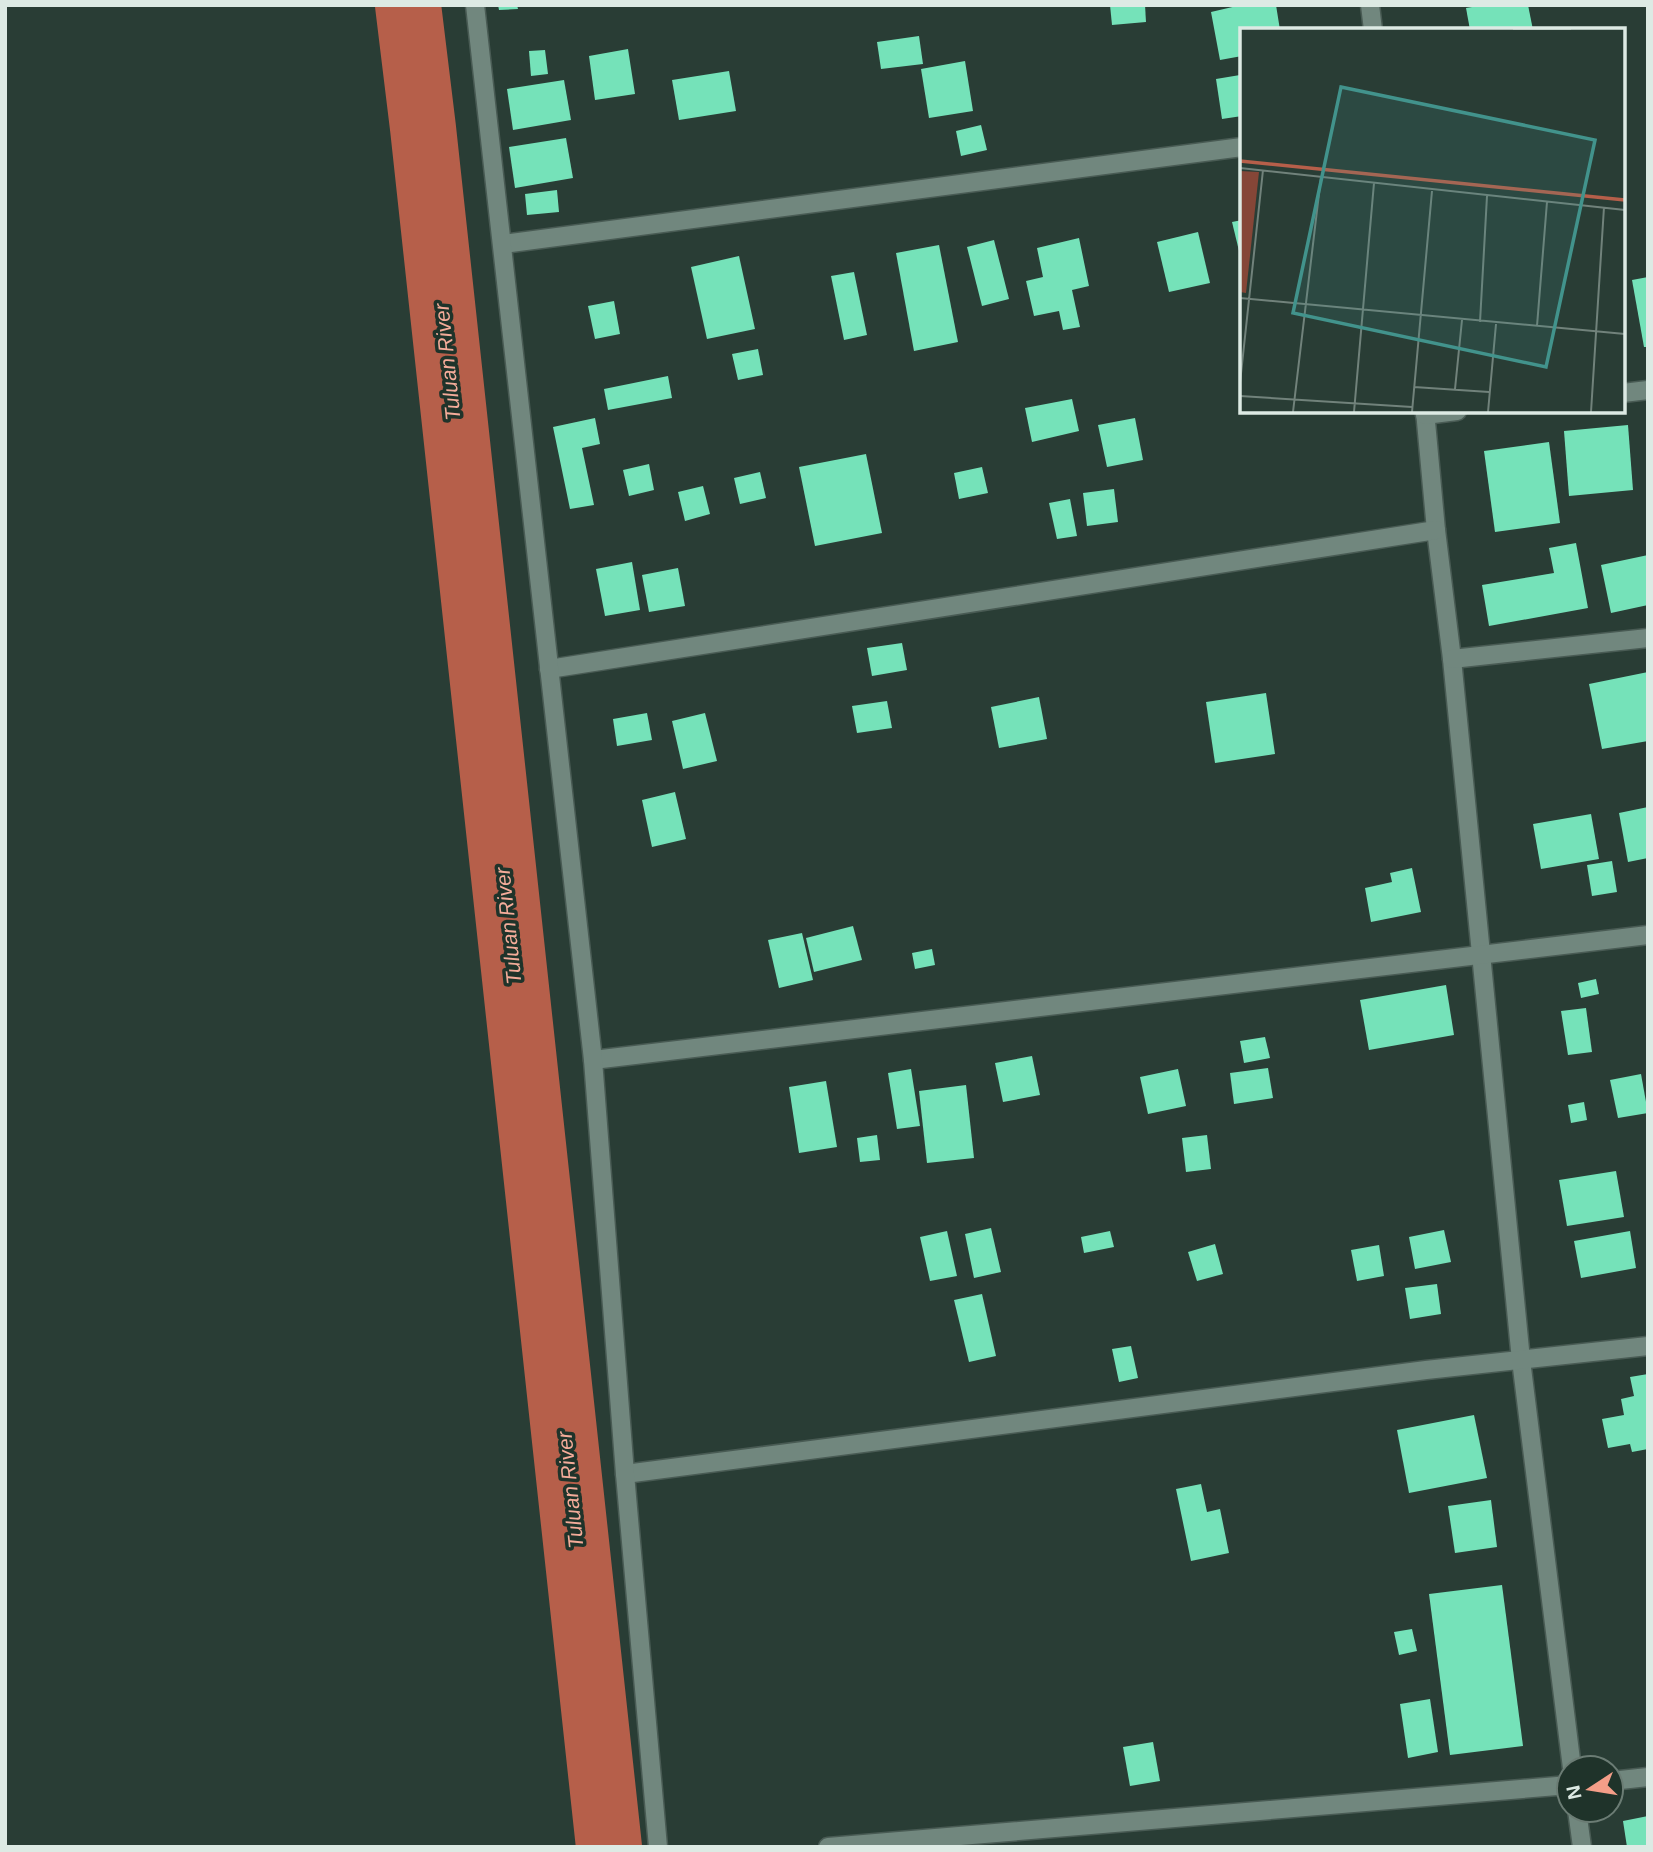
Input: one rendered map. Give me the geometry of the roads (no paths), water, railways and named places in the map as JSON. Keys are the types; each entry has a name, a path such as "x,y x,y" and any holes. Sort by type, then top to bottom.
{"street":[{"path":"475,5 593,1060 625,1474 658,1847"},
{"path":"1370,5 1373,28"},
{"path":"503,244 1240,146"},
{"path":"1625,393 1648,390"},
{"path":"1425,413 1521,1360 1570,1754"},
{"path":"549,669 1436,530"},
{"path":"1452,659 1648,638"},
{"path":"593,1060 1648,935"},
{"path":"625,1474 1398,1373 1648,1346"},
{"path":"1625,1779 1648,1777"},
{"path":"828,1847 1555,1786"},
{"path":"1579,1824 1581,1847"}],"waterway":[{"name":"Tuluan River","path":"408,5 609,1847"}]}
